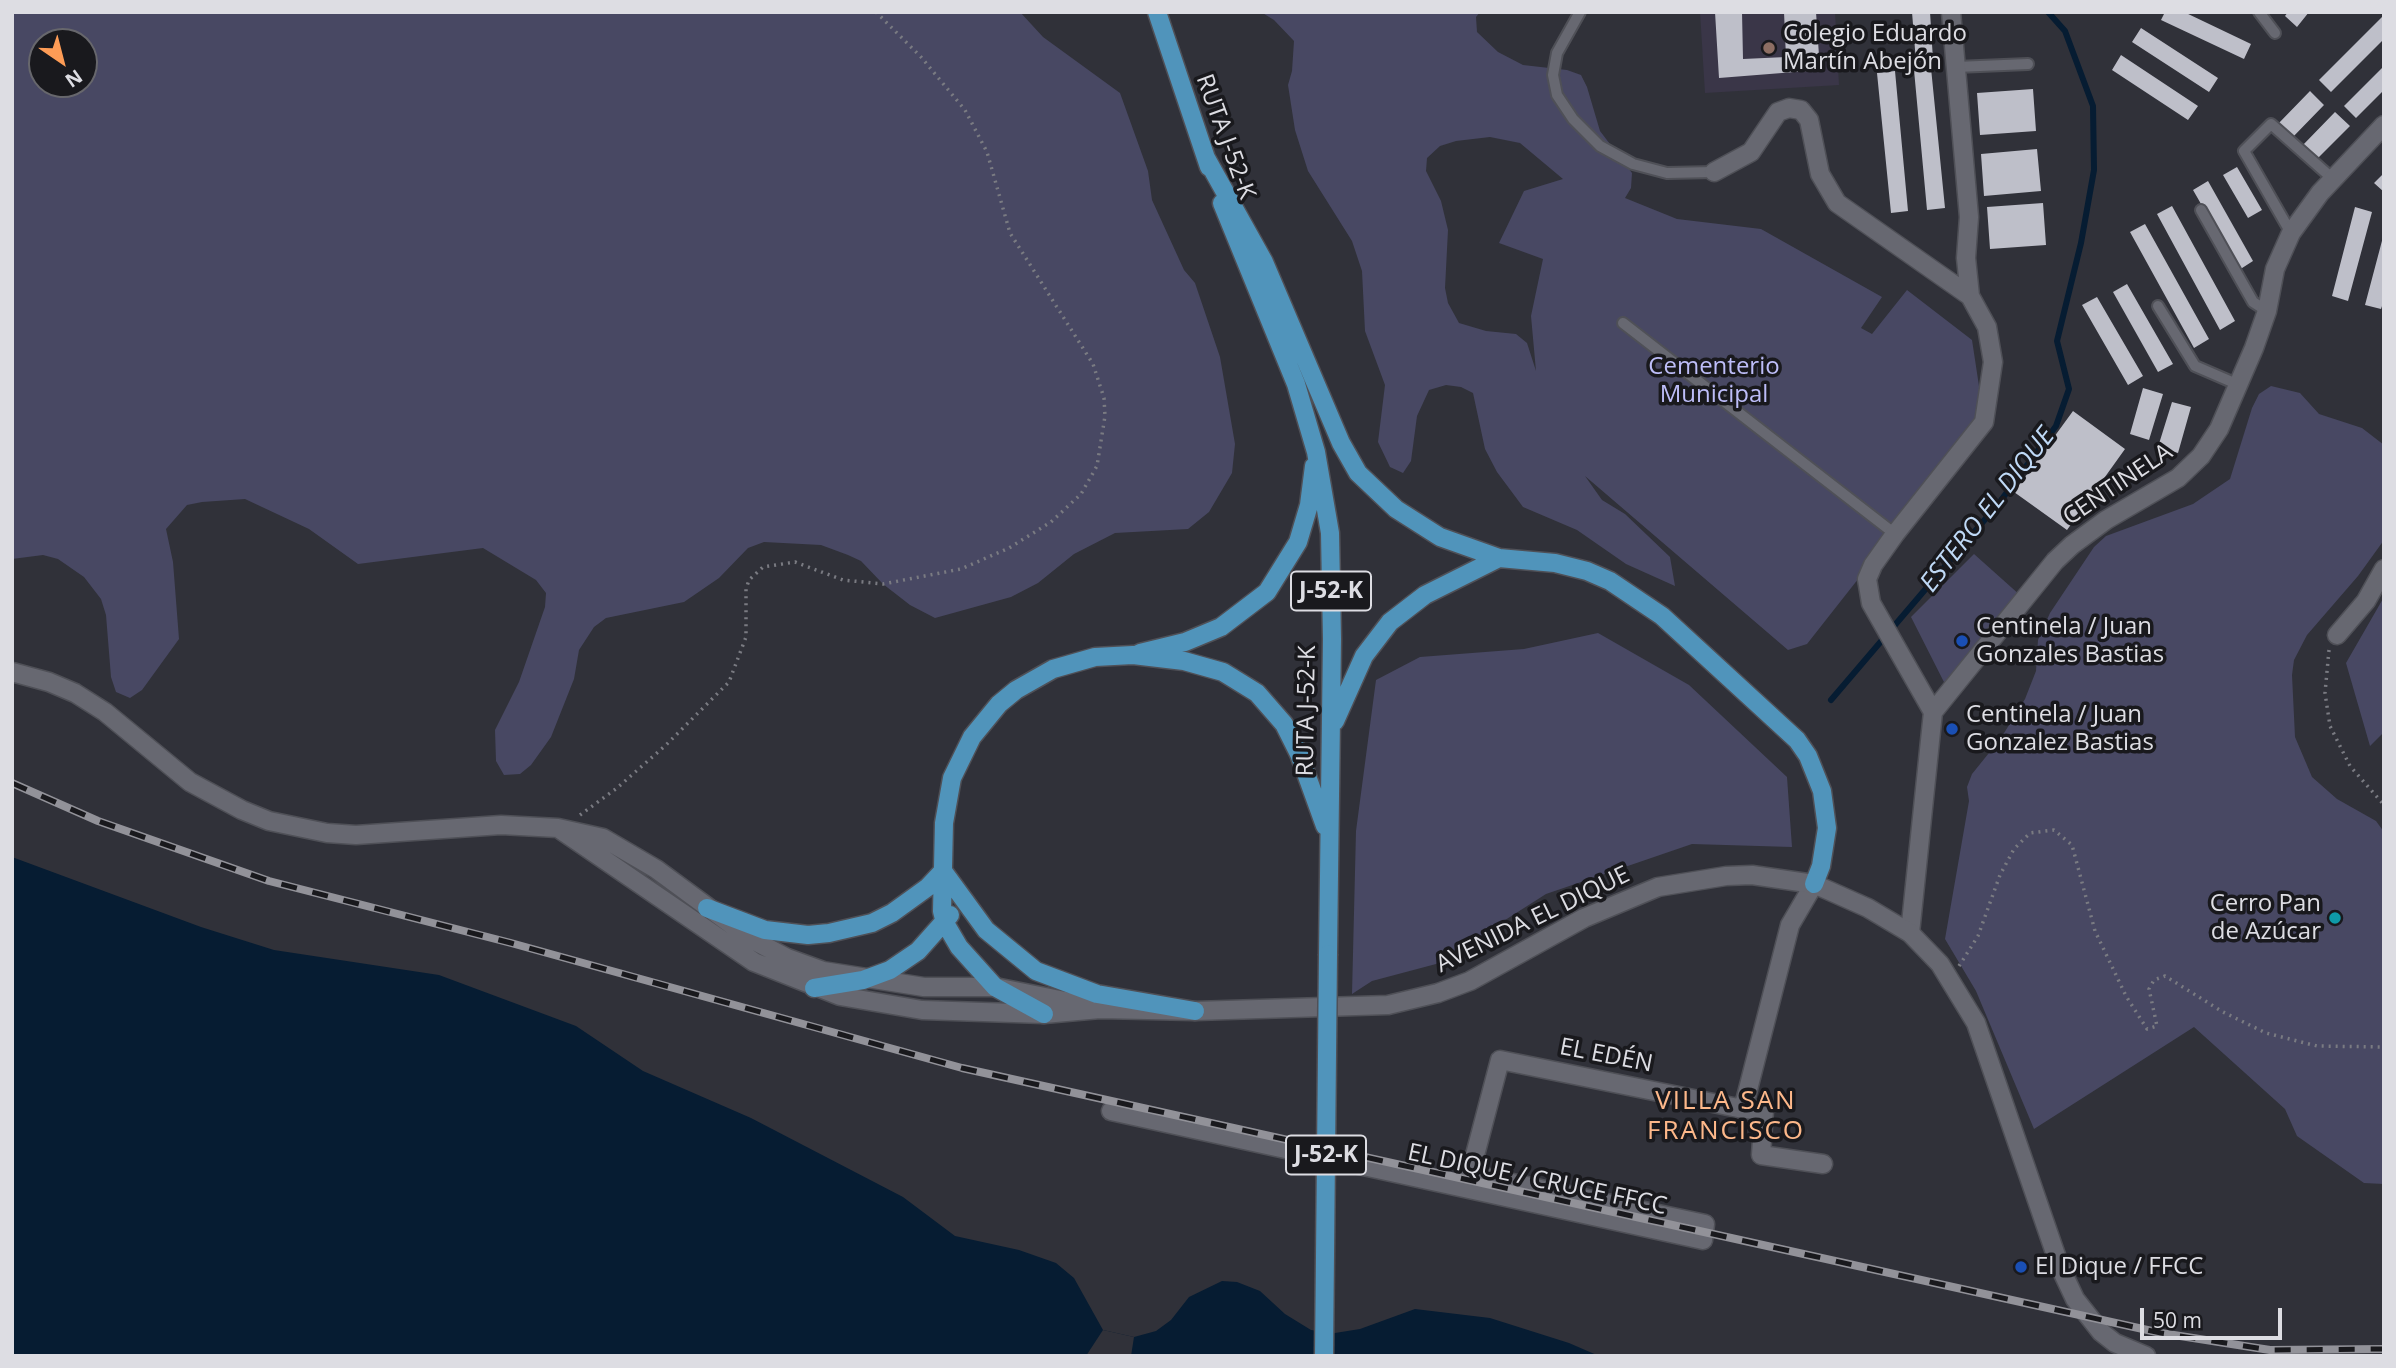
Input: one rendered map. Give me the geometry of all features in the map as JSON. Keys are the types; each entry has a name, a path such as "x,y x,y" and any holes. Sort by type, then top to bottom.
{"main road":[{"name":"RUTA J-52-K","path":"1157,12 1206,158 1296,384 1316,452 1330,533 1331,731 1324,1356"},
{"path":"1206,158 1264,262 1341,443 1358,473 1376,492 1418,524 1460,545 1499,558 1555,563 1587,571 1637,597 1662,616 1797,740 1816,773 1826,809 1825,847 1814,884"},
{"path":"1133,655 1213,631 1238,617 1267,592 1289,560 1304,524 1316,452"},
{"path":"1331,731 1359,664 1390,622 1425,595 1499,558"},
{"path":"1044,1014 995,987 971,962 945,923 941,899 944,823 952,778 972,737 985,720 1016,690 1053,669 1095,657 1133,655 1203,665 1241,681 1272,708 1293,738 1330,839"},
{"path":"943,871 1001,945 1055,980 1097,993 1195,1011"},
{"path":"706,908 765,930 808,935 829,933 872,923 892,913 928,887 943,871"},
{"path":"814,988 863,980 903,963 933,938 961,896"}],"street":[{"path":"1910,933 1933,712 1868,595 1869,572 1895,534 1984,422 1993,362 1987,327 1970,296 1966,258 1969,216 1951,12"},
{"path":"1714,172 1740,161 1751,152 1778,112 1789,108 1801,110 1809,121 1820,174 1837,203 1970,296"},
{"name":"CENTINELA","path":"1933,712 2055,561 2090,531 2178,478 2201,456 2219,429 2239,385 2267,311 2275,269 2291,233 2308,207 2384,125"},
{"path":"2337,635 2366,601 2384,569"},
{"path":"12,673 49,682 75,693 105,712 190,782 233,806 269,821 317,832 356,835 457,825 558,828 603,838 656,869 751,940 787,958 823,971 863,980 924,987 995,987 1079,1002 1100,1009"},
{"name":"AVENIDA EL DIQUE","path":"558,828 725,945 774,971 814,988 867,1002 922,1010 1044,1014 1100,1009 1297,1009 1410,1002 1470,981 1595,912 1658,887 1726,876 1752,876 1814,884 1868,908 1910,933 1927,949 1949,978 1976,1023 2056,1256 2075,1299 2101,1332 2115,1343 2146,1356"},
{"path":"1814,884 1790,925 1743,1108 1764,1110 1761,1155 1823,1164"},
{"name":"EL EDÉN","path":"1465,1181 1500,1060 1743,1108"},
{"name":"EL DIQUE / CRUCE FFCC","path":"1111,1111 1465,1181 1706,1224 1703,1240 1465,1181"}],"lane":[{"path":"1580,12 1558,53 1553,75 1558,95 1573,119 1600,146 1633,164 1667,173 1714,172"},
{"path":"2259,12 2275,33"},
{"path":"1956,67 2028,64"},
{"path":"2291,233 2244,151 2271,124 2333,179"},
{"path":"2201,210 2253,302 2267,311"},
{"path":"2158,306 2195,366 2239,385"},
{"path":"1623,323 1895,534"}],"path":[{"path":"558,828 617,788 729,682 737,667 746,637 746,589 749,580 763,567 795,562 843,580 883,584 961,569 1009,548 1051,522 1081,494 1097,466 1105,416 1100,381 1093,364 1010,233 987,152 965,110 921,57 876,12"},
{"path":"2337,635 2325,663 2325,692 2330,726 2350,766 2384,805"},
{"path":"1949,978 1978,936 1989,913 2000,875 2014,849 2030,833 2054,830 2072,845 2095,931 2126,996 2147,1029 2154,1029 2157,1022 2150,1006 2149,989 2154,980 2165,976 2233,1018 2266,1033 2317,1046 2384,1047"}],"shaded area":[{"name":"Colegio Eduardo Martín Abejón","path":"1700,12 1835,12 1839,85 1705,93"},
{"path":"12,857 201,927 274,950 439,975 576,1026 643,1071 751,1118 903,1197 955,1236 1019,1250 1056,1263 1074,1278 1103,1330 1134,1337 1156,1331 1171,1320 1189,1297 1222,1281 1237,1282 1260,1291 1285,1314 1311,1330 1335,1333 1360,1329 1415,1309 1490,1318 1569,1343 1599,1356 12,1356"}],"green space":[{"path":"12,12 1020,12 1043,37 1120,93 1148,171 1152,200 1184,270 1195,283 1220,357 1235,444 1232,473 1209,512 1188,529 1115,533 1074,554 1038,583 1011,597 935,618 910,605 883,584 861,561 848,555 821,545 764,542 748,548 719,578 684,602 606,618 594,627 579,650 574,679 551,737 531,765 520,774 504,775 496,761 495,730 519,682 545,607 546,593 536,580 483,548 358,564 309,529 245,499 187,505 166,529 173,562 179,639 142,690 130,698 116,692 111,677 106,615 101,599 84,577 58,559 43,555 12,559"},
{"name":"Cementerio Municipal","path":"1261,12 1480,12 1476,17 1477,32 1498,52 1523,65 1567,70 1581,75 1600,131 1632,173 1631,188 1625,198 1677,219 1761,229 1882,297 1861,328 1872,334 1907,290 1972,340 1984,419 1807,644 1788,650 1585,476 1602,500 1625,514 1670,557 1675,586 1626,564 1577,530 1523,507 1497,472 1485,449 1473,393 1461,387 1446,385 1429,390 1417,416 1411,461 1403,473 1390,467 1378,442 1385,385 1365,331 1362,271 1352,241 1308,171 1295,130 1288,85 1294,41 1274,20","holes":["1490,137 1520,143 1563,179 1524,191 1499,243 1543,259 1531,316 1536,371 1527,343 1516,334 1486,331 1459,323 1448,303 1445,288 1448,230 1441,201 1426,171 1427,158 1440,146 1456,141"]},
{"path":"2271,386 2300,393 2319,414 2362,428 2384,445 2384,540 2358,576 2307,635 2294,660 2292,675 2295,737 2312,777 2337,799 2376,821 2384,832 2384,1184 2364,1183 2297,1136 2285,1109 2194,1027 2034,1129 1976,991 1945,939 1969,801 1967,787 1972,774 2001,738 2025,699 2036,671 2038,640 2050,613 2094,547 2106,536 2193,504 2230,479 2252,408 2259,394"},
{"path":"1974,554 2021,596 1947,688 1911,617"},
{"path":"2384,597 2384,732 2370,746 2346,663"},
{"path":"1598,633 1689,685 1787,777 1792,847 1692,844 1546,894 1436,964 1372,981 1352,994 1356,831 1376,680 1420,657 1524,649"}],"pier":[{"path":"1103,1330 1134,1337 1131,1356 1086,1356"}],"building":[{"path":"1715,12 1742,12 1743,59 1786,57 1784,12 1816,12 1820,70 1719,78"},
{"path":"1912,12 1930,12 1933,60 1916,62"},
{"path":"2165,12 2184,12 2251,44 2244,59 2161,20"},
{"path":"2288,12 2309,12 2297,27 2285,16"},
{"path":"2384,15 2384,39 2331,92 2319,80"},
{"path":"2141,28 2218,78 2209,92 2132,42"},
{"path":"2121,55 2198,106 2188,120 2112,70"},
{"path":"2384,66 2384,90 2356,118 2344,106"},
{"path":"1931,68 1945,208 1927,210 1914,70"},
{"path":"1895,71 1908,211 1891,213 1877,73"},
{"path":"2033,89 2036,131 1980,135 1977,93"},
{"path":"2310,91 2324,105 2291,139 2277,125"},
{"path":"2335,112 2350,126 2316,160 2302,146"},
{"path":"2037,149 2041,191 1984,196 1981,154"},
{"path":"2237,167 2262,210 2248,218 2223,175"},
{"path":"2384,173 2384,192 2374,183"},
{"path":"2208,181 2253,261 2239,270 2193,190"},
{"path":"2043,203 2046,245 1990,249 1987,207"},
{"path":"2172,206 2235,321 2220,330 2157,214"},
{"path":"2355,207 2372,212 2348,301 2332,296"},
{"path":"2145,224 2209,339 2194,348 2130,232"},
{"path":"2383,237 2384,300 2381,309 2365,305"},
{"path":"2127,284 2173,364 2158,372 2113,292"},
{"path":"2097,297 2143,376 2128,385 2082,305"},
{"path":"2143,388 2163,394 2149,440 2130,434"},
{"path":"2172,402 2191,407 2178,453 2158,447"},
{"path":"2073,411 2125,449 2067,530 2014,492"}],"waterway":[{"name":"ESTERO EL DIQUE","path":"1831,700 1999,503 2056,426 2069,389 2057,341 2081,243 2094,170 2093,106 2065,31 2048,12"}],"railway":[{"path":"12,783 98,821 269,881 511,943 962,1068 2161,1333 2270,1350 2384,1349"}],"place":[{"name":"Colegio Eduardo Martín Abejón","path":"1769,48"},
{"name":"Centinela / Juan Gonzales Bastias","path":"1962,641"},
{"name":"Centinela / Juan Gonzalez Bastias","path":"1952,729"},
{"name":"Cerro Pan de Azúcar","path":"2335,918"},
{"name":"El Dique / FFCC","path":"2021,1267"}],"district":[{"name":"VILLA SAN FRANCISCO","path":"1726,1117"}]}
